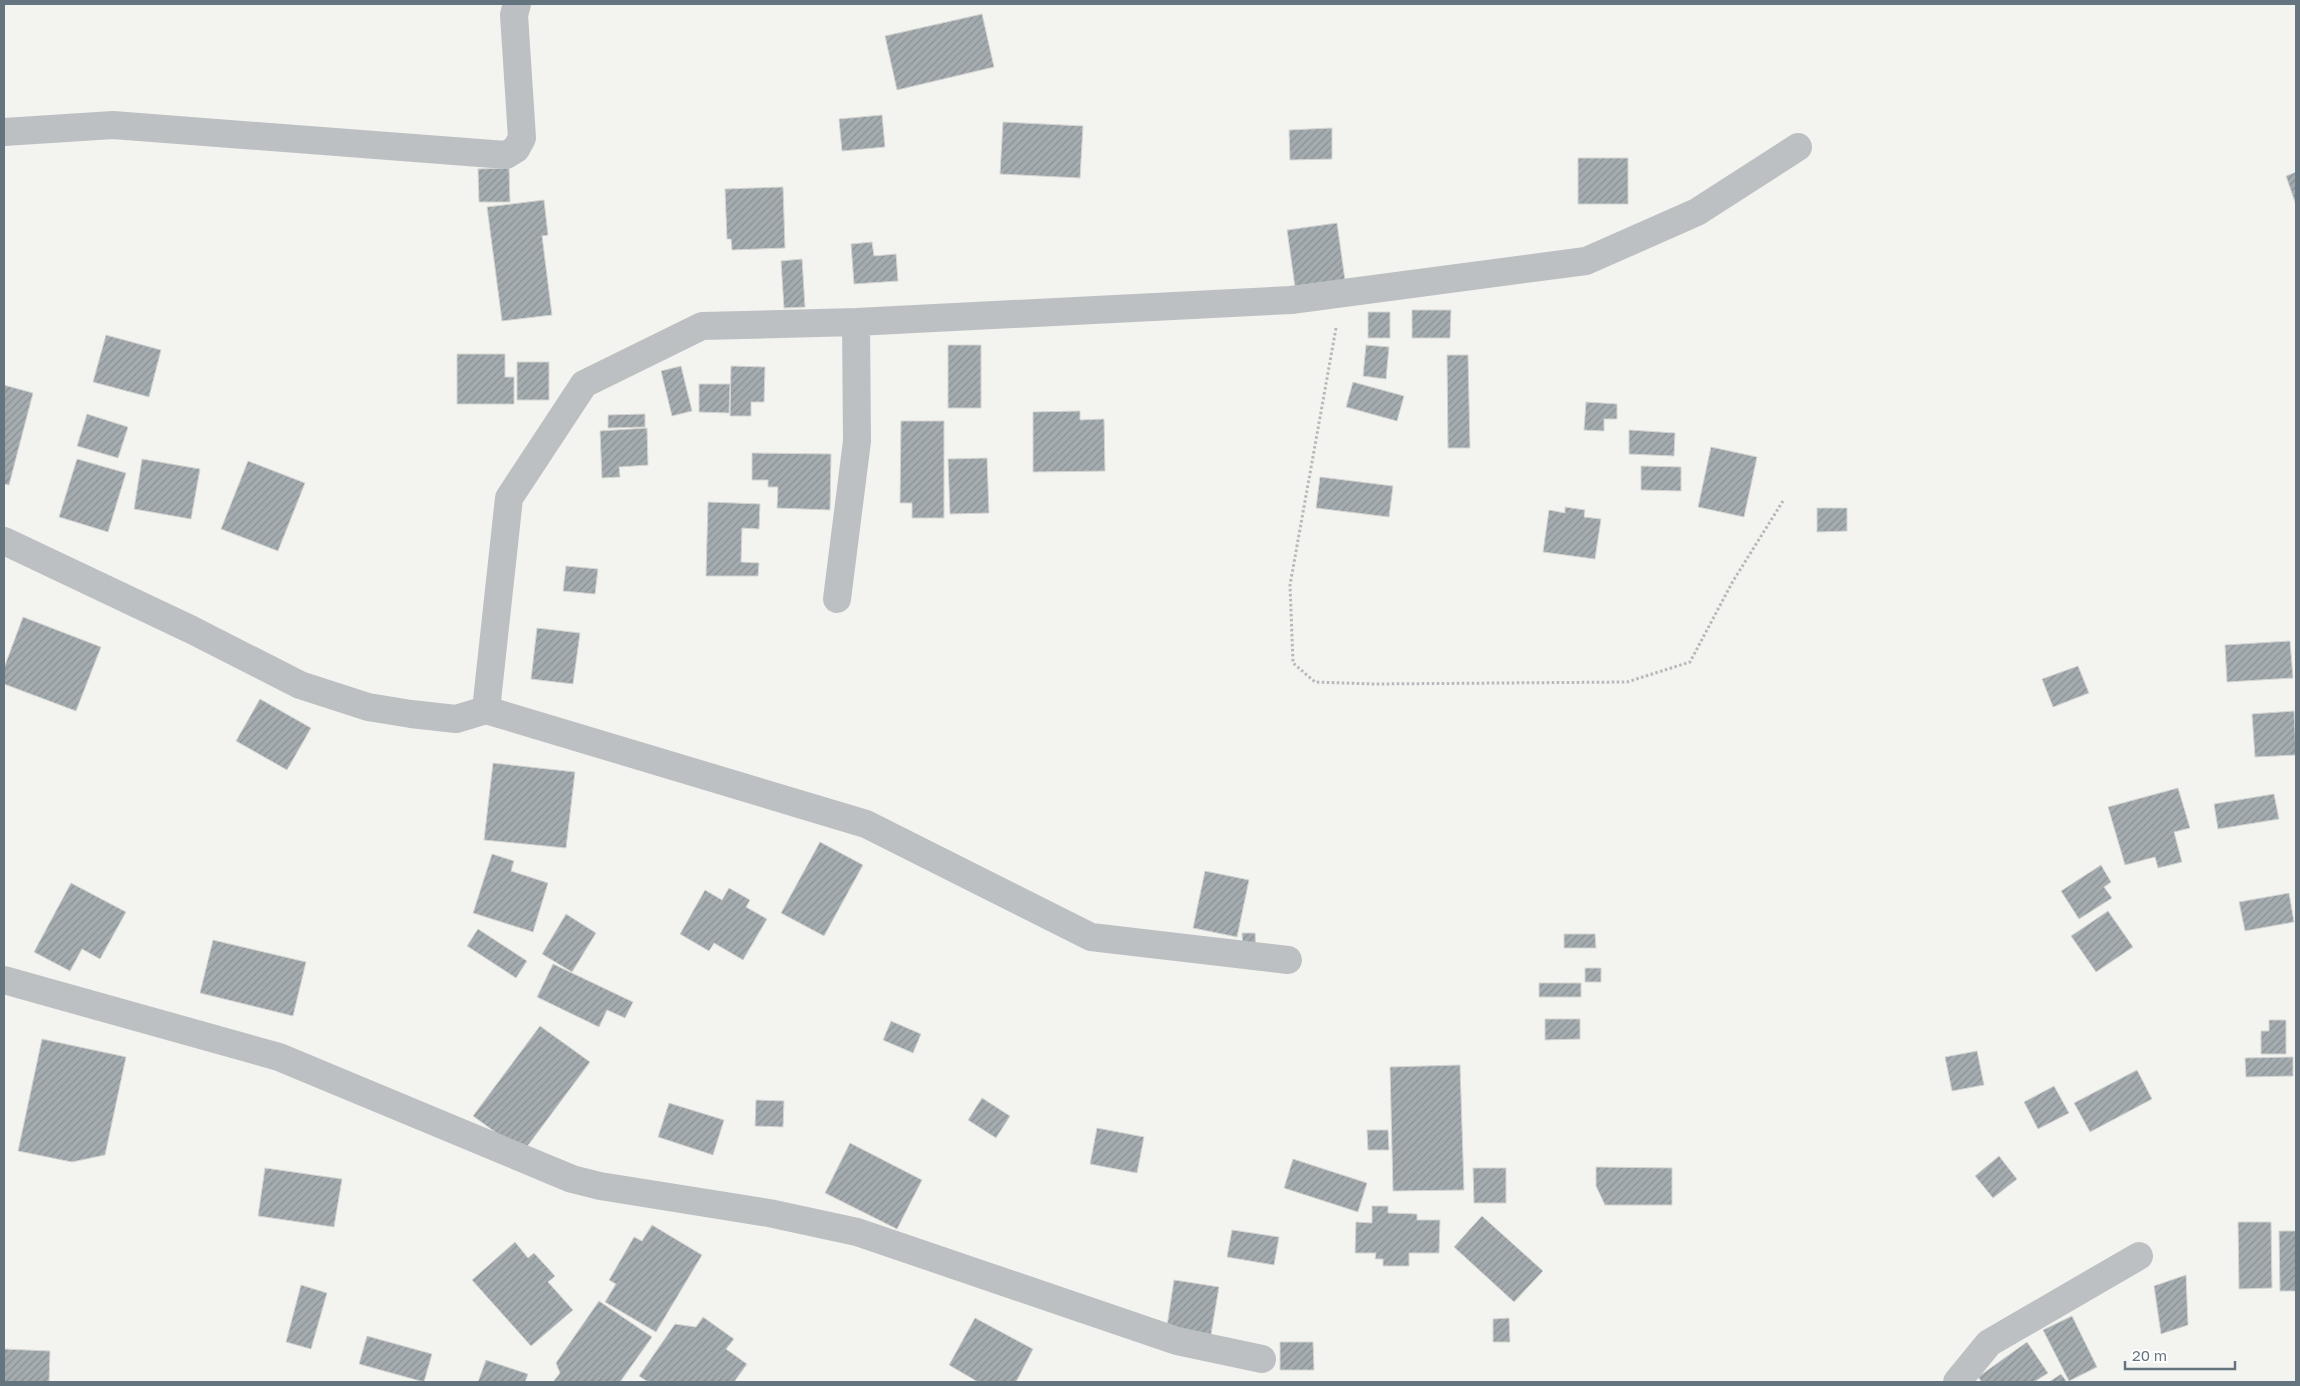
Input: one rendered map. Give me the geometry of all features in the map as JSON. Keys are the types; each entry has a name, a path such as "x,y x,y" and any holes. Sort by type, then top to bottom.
{"street":[{"path":"4,132 113,125 506,155 516,149 522,138 514,15 517,4"},
{"path":"486,710 509,498 584,384 702,326 856,322 1292,300 1586,261 1697,212 1798,147"},
{"path":"837,599 857,440 856,322"},
{"path":"4,542 192,630 300,685 368,707 411,714 456,719 486,710 866,824 1091,937 1288,960"},
{"path":"4,980 279,1057 572,1179 600,1186 769,1213 857,1232 1177,1341 1262,1359"},
{"path":"1957,1382 1989,1343 2139,1256"}],"path":[{"path":"1336,325 1290,585 1293,663 1315,682 1374,684 1627,682 1690,662 1732,581 1782,500"}],"building":[{"path":"982,14 994,67 897,90 885,36"},
{"path":"882,115 885,147 842,151 839,119"},
{"path":"1003,122 1083,126 1080,178 1000,174"},
{"path":"1332,128 1332,159 1290,160 1289,130"},
{"path":"1578,158 1628,158 1628,204 1578,204"},
{"path":"509,168 510,202 479,202 478,169"},
{"path":"2296,172 2296,205 2286,176"},
{"path":"783,187 785,248 732,250 731,239 727,239 725,189"},
{"path":"544,200 548,235 542,236 552,315 502,321 487,207"},
{"path":"1337,223 1345,280 1295,287 1287,230"},
{"path":"872,242 874,256 896,254 898,281 854,284 851,244"},
{"path":"802,259 805,307 784,308 781,261"},
{"path":"1412,310 1451,310 1450,338 1412,338"},
{"path":"1368,312 1390,312 1390,338 1368,338"},
{"path":"106,335 161,350 149,397 93,382"},
{"path":"948,345 981,345 981,408 948,408"},
{"path":"1366,345 1389,347 1386,379 1363,376"},
{"path":"457,354 505,354 505,377 514,377 514,404 457,404"},
{"path":"1447,355 1468,355 1470,448 1448,448"},
{"path":"517,362 549,362 549,400 517,400"},
{"path":"681,366 692,411 672,416 661,371"},
{"path":"731,366 765,367 764,402 751,402 751,416 730,416"},
{"path":"1353,382 1404,396 1397,421 1346,407"},
{"path":"699,384 730,384 729,413 699,412"},
{"path":"4,385 33,393 9,485 4,484"},
{"path":"1586,402 1617,404 1617,419 1604,419 1604,431 1584,430"},
{"path":"1080,411 1080,420 1104,419 1105,471 1033,472 1033,412"},
{"path":"87,414 128,427 118,458 77,446"},
{"path":"645,414 645,427 608,428 608,415"},
{"path":"901,421 944,421 944,518 912,518 912,503 900,503"},
{"path":"647,428 648,465 619,467 620,477 602,478 600,431"},
{"path":"1629,430 1675,433 1674,456 1629,454"},
{"path":"1711,447 1757,457 1744,517 1698,507"},
{"path":"752,453 831,454 830,510 777,508 778,487 768,487 768,480 752,480"},
{"path":"987,458 989,513 950,514 948,459"},
{"path":"77,459 126,473 108,532 59,517"},
{"path":"142,459 200,469 191,519 134,509"},
{"path":"248,461 305,483 278,551 221,529"},
{"path":"1641,466 1681,467 1681,491 1641,490"},
{"path":"1320,477 1393,486 1389,517 1316,508"},
{"path":"708,502 760,504 759,529 742,528 741,562 759,563 758,576 706,576"},
{"path":"1565,507 1585,510 1584,517 1601,519 1595,559 1543,552 1549,510 1565,513"},
{"path":"1817,508 1847,508 1847,531 1817,532"},
{"path":"566,566 598,569 595,594 563,591"},
{"path":"23,617 101,647 76,711 4,684 4,668"},
{"path":"537,628 580,633 573,684 531,679"},
{"path":"2290,641 2293,678 2227,682 2225,645"},
{"path":"2078,666 2089,693 2053,707 2042,679"},
{"path":"260,699 311,728 287,770 236,741"},
{"path":"2294,711 2296,755 2255,757 2252,714"},
{"path":"493,763 575,772 566,848 484,840"},
{"path":"2178,788 2190,828 2174,832 2182,862 2158,868 2155,857 2125,865 2108,807"},
{"path":"2274,794 2279,819 2218,829 2214,804"},
{"path":"820,842 863,865 824,936 781,913"},
{"path":"492,854 514,861 511,871 548,883 533,932 473,913"},
{"path":"2101,865 2111,882 2104,887 2112,898 2079,919 2061,891"},
{"path":"1205,871 1249,880 1237,937 1193,928"},
{"path":"71,883 126,912 100,959 82,949 70,971 34,952"},
{"path":"729,888 750,900 746,907 767,919 743,960 714,943 709,951 680,934 705,890 722,900"},
{"path":"2289,893 2294,922 2245,931 2239,902"},
{"path":"2108,911 2133,947 2096,972 2071,936"},
{"path":"566,914 596,933 572,972 542,954"},
{"path":"478,929 527,961 516,978 467,946"},
{"path":"1242,933 1255,933 1256,952 1243,952"},
{"path":"1564,934 1595,934 1596,948 1564,948"},
{"path":"213,940 306,962 293,1016 200,993"},
{"path":"553,964 633,1002 625,1018 607,1010 599,1027 537,997"},
{"path":"1585,968 1601,968 1601,982 1585,982"},
{"path":"1539,983 1581,983 1581,997 1539,997"},
{"path":"1545,1019 1580,1019 1580,1039 1545,1040"},
{"path":"2269,1020 2286,1020 2286,1054 2261,1054 2261,1031 2269,1031"},
{"path":"891,1021 921,1034 913,1053 883,1040"},
{"path":"540,1026 590,1062 523,1152 473,1116"},
{"path":"42,1039 126,1057 105,1155 72,1162 18,1151"},
{"path":"1977,1051 1984,1085 1952,1091 1945,1057"},
{"path":"2293,1057 2293,1076 2246,1077 2245,1058"},
{"path":"1460,1065 1464,1190 1393,1191 1390,1067"},
{"path":"2137,1070 2152,1099 2090,1132 2074,1103"},
{"path":"2054,1086 2069,1113 2038,1129 2024,1102"},
{"path":"982,1098 1010,1116 996,1138 968,1120"},
{"path":"756,1100 784,1101 783,1127 755,1126"},
{"path":"669,1103 724,1120 713,1155 658,1137"},
{"path":"1097,1128 1144,1137 1137,1173 1090,1164"},
{"path":"1367,1130 1388,1130 1389,1150 1368,1150"},
{"path":"850,1143 922,1180 897,1229 825,1193"},
{"path":"1999,1156 2017,1179 1993,1198 1975,1176"},
{"path":"1293,1159 1367,1183 1358,1212 1284,1188"},
{"path":"1596,1167 1672,1168 1672,1205 1605,1205 1596,1186"},
{"path":"265,1168 342,1179 334,1227 258,1216"},
{"path":"1473,1168 1506,1168 1506,1203 1474,1203"},
{"path":"1372,1206 1388,1206 1388,1213 1417,1214 1417,1220 1440,1220 1439,1253 1409,1253 1409,1266 1383,1266 1383,1259 1375,1259 1376,1253 1355,1253 1356,1222 1372,1223"},
{"path":"1482,1216 1543,1271 1514,1302 1454,1247"},
{"path":"2238,1222 2271,1222 2272,1288 2239,1289"},
{"path":"652,1225 702,1255 656,1332 605,1302 616,1284 609,1280 634,1237 642,1241"},
{"path":"1232,1230 1279,1237 1274,1265 1227,1257"},
{"path":"2279,1231 2296,1231 2296,1291 2280,1291"},
{"path":"515,1242 528,1258 534,1253 555,1276 548,1282 573,1310 531,1346 472,1280"},
{"path":"2186,1275 2188,1325 2161,1334 2154,1286"},
{"path":"1174,1280 1219,1287 1210,1340 1166,1333"},
{"path":"301,1285 327,1293 311,1349 286,1342"},
{"path":"599,1301 652,1337 620,1382 553,1382 560,1373 556,1363"},
{"path":"2072,1316 2097,1367 2069,1381 2043,1330"},
{"path":"703,1317 734,1339 726,1349 747,1364 734,1382 648,1382 639,1376 675,1324 696,1327"},
{"path":"975,1318 1033,1349 1016,1382 978,1382 949,1365"},
{"path":"1509,1318 1510,1342 1493,1342 1493,1319"},
{"path":"367,1336 432,1354 424,1382 359,1364"},
{"path":"1280,1342 1313,1342 1314,1370 1280,1370"},
{"path":"2027,1342 2048,1373 2034,1382 1982,1382 1978,1377"},
{"path":"4,1349 50,1351 49,1382 4,1382"},
{"path":"486,1360 528,1374 525,1382 478,1382"},
{"path":"2061,1374 2067,1382 2049,1382"}]}
